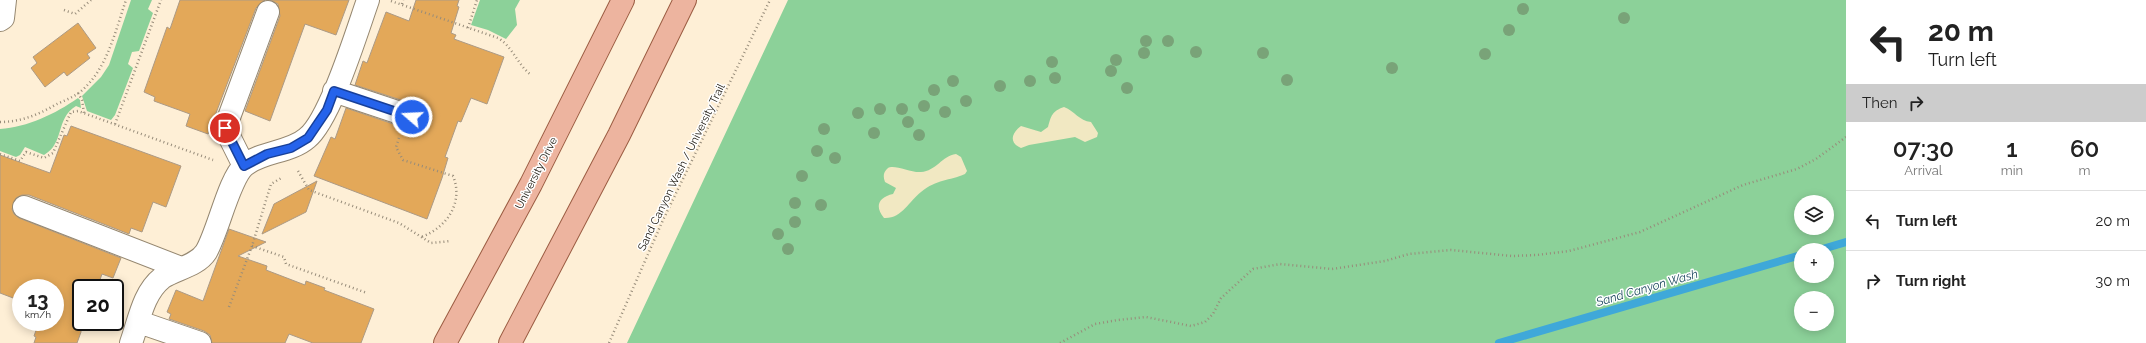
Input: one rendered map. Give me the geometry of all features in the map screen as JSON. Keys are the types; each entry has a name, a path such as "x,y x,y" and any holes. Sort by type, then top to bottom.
{"main road":[{"name":"University Drive","path":"445,343 531,184 623,0"},
{"path":"510,343 619,135 685,0"}],"lane":[{"path":"0,20 3,18 5,0"},
{"path":"132,343 148,294 162,279 195,262 205,253 233,185 244,166 267,154 291,148 308,138 327,110 368,0"},
{"path":"244,166 225,128 268,12"},
{"path":"334,91 406,124"},
{"path":"24,207 181,268"},
{"path":"139,322 200,343"}],"path":[{"path":"64,10 75,14 91,0"},
{"path":"0,122 13,122 41,114 78,93 94,78 109,50 126,0"},
{"path":"115,124 161,0"},
{"path":"387,0 498,38 507,44 523,69 531,75"},
{"path":"402,4 403,0"},
{"path":"468,28 477,0"},
{"name":"Sand Canyon Wash / University Trail","path":"609,343 663,220 770,0"},
{"path":"78,93 82,100 84,113"},
{"path":"0,154 20,161 26,152 44,158 53,153 71,112 84,113 217,161"},
{"path":"406,124 396,147 403,160 453,176 458,187 453,210 441,226 421,237"},
{"path":"1060,343 1095,324 1118,320 1146,317 1191,326 1205,322 1213,314 1221,298 1253,269 1280,264 1332,269 1385,260 1409,254 1437,251 1481,252 1512,256 1538,255 1569,251 1640,232 1743,184 1797,169 1816,159 1846,137"},
{"path":"290,172 297,168 309,190 399,222 431,243 451,241"},
{"path":"229,307 252,246 271,184 284,176"},
{"path":"252,246 284,257 286,264 367,293"}],"green space":[{"path":"131,0 152,0 148,9 153,13 139,51 132,52 128,64 133,68 115,115 111,120 87,111 82,96 101,77 109,65"},
{"path":"480,0 520,0 515,9 517,25 506,39 488,30 471,25"},
{"path":"788,0 1846,0 1846,343 627,343"},
{"path":"78,98 80,100 81,108 76,106 69,111 62,124 55,144 51,150 44,155 25,147 20,155 16,157 0,151 0,129 31,123 51,114"}],"sand":[{"path":"1064,107 1083,120 1091,122 1098,133 1097,137 1085,142 1075,137 1029,145 1021,148 1013,141 1013,135 1021,126 1041,132 1048,127 1054,112"},
{"path":"956,154 961,157 967,171 965,174 932,185 917,196 896,216 884,218 879,210 881,200 888,195 893,194 896,188 885,182 884,175 888,168 894,167 917,172 926,171 951,155"}],"building":[{"path":"180,0 265,0 256,8 208,134 186,126 190,114 154,101 155,97 144,92 167,27 170,29"},
{"path":"270,0 349,0 336,35 305,24 270,121 245,111 280,16 278,4"},
{"path":"416,0 459,0 457,6 459,7 451,33 456,35 454,39 504,57 487,104 471,98 461,122 458,121 445,157 448,158 442,178 427,219 314,176 331,137 335,139 346,108 408,129 415,129 424,121 424,114 416,105 355,85 363,61 367,63 386,12 409,21"},
{"path":"78,23 96,48 87,54 90,58 67,76 64,72 45,87 31,68 37,63 33,57"},
{"path":"71,126 181,166 166,207 153,202 142,232 131,228 129,234 29,195 22,195 16,198 12,209 14,214 19,218 121,258 113,278 102,274 100,279 72,279 72,331 81,331 77,343 34,343 36,331 64,331 64,279 12,279 12,298 0,293 0,155 50,173 64,135 67,136"},
{"path":"317,181 306,212 262,234 274,204"},
{"path":"229,229 266,242 238,256 267,266 266,270 305,285 306,281 325,288 324,290 374,309 361,343 313,343 289,334 285,343 212,343 210,335 204,331 169,319 171,314 167,312 176,290 203,301"}],"waterway":[{"name":"Sand Canyon Wash","path":"1834,246 1846,242"},
{"name":"Sand Canyon Wash","path":"1499,343 1794,257"}],"route":[{"path":"225,128 244,166 267,154 291,148 308,138 327,110 334,91 412,117"}]}
